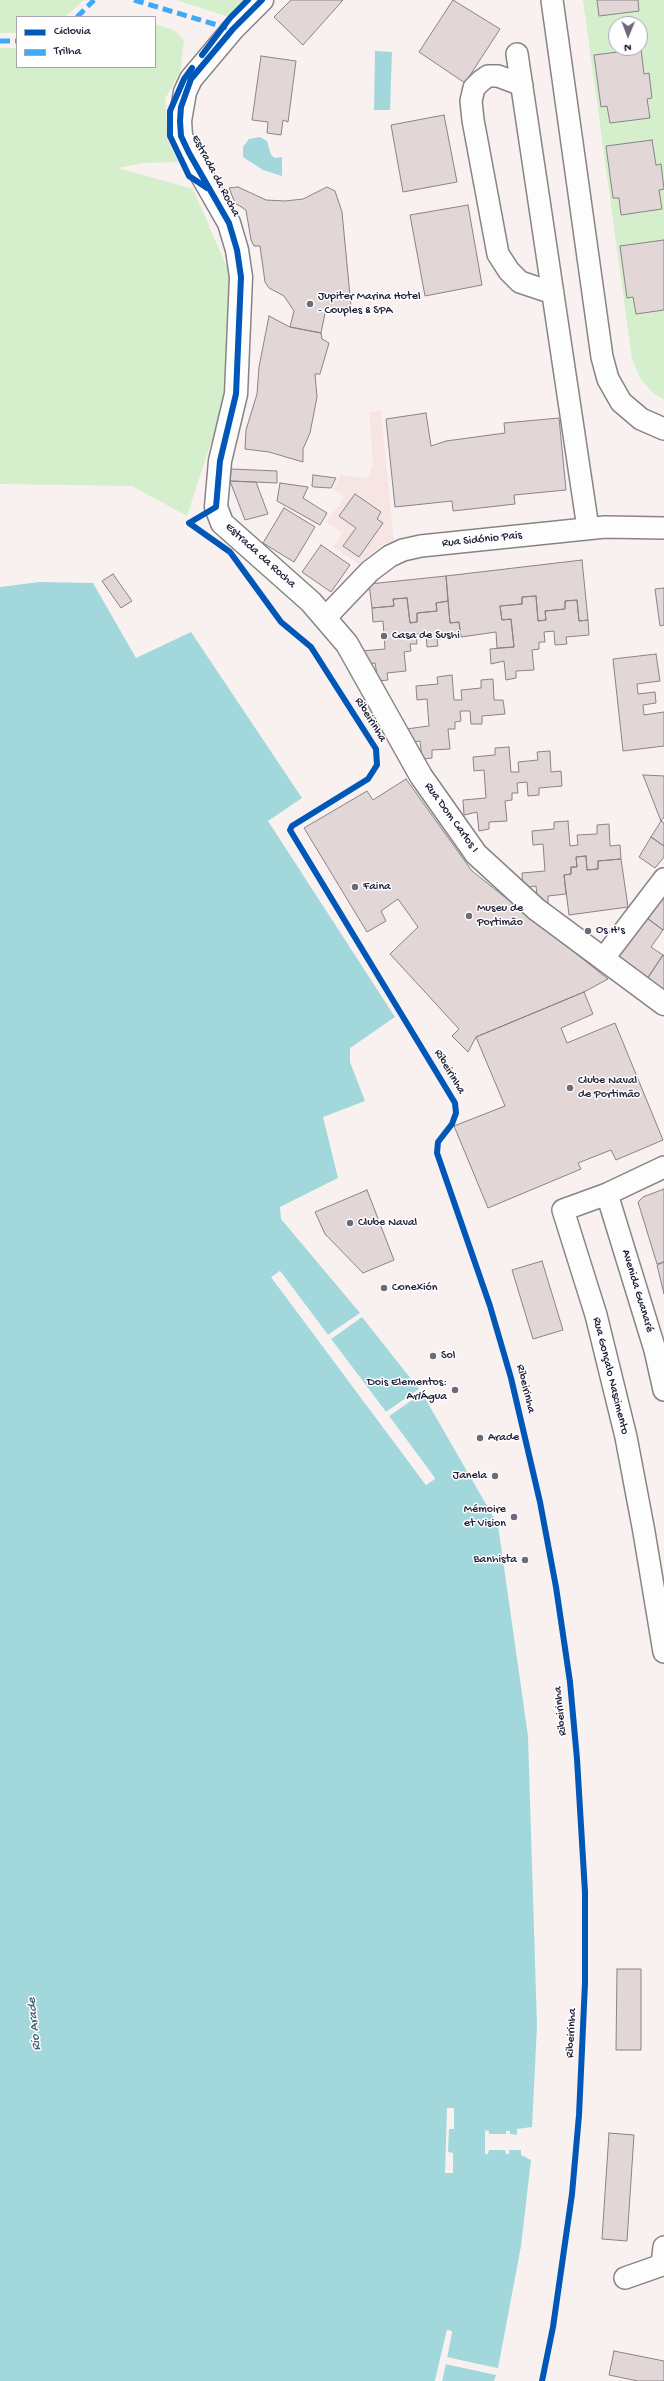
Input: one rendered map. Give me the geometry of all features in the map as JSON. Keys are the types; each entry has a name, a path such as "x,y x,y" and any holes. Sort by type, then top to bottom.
{"street":[{"name":"Estrada da Rocha","path":"262,0 233,29 191,79 185,92 180,121 181,136 189,153 229,223 237,250 241,277 241,334 236,394 220,461 216,507 222,523 232,533 326,617"},
{"path":"552,0 606,372 621,402 641,419 664,430"},
{"path":"518,54 588,528"},
{"path":"522,85 498,76 488,76 474,88 471,101 473,120 498,254 509,271 520,282 553,292"},
{"name":"Rua Sidónio Pais","path":"326,617 370,571 390,556 403,550 421,546 588,528 664,528"},
{"name":"Rua Dom Carlos I","path":"326,617 347,644 421,776 476,854 536,909 656,998 664,1009"},
{"path":"603,959 664,879"},
{"name":"Rua Gonçalo Nascimento","path":"663,1643 626,1437 596,1315 563,1210 607,1194 664,1167"},
{"name":"Avenida Guanaré","path":"607,1194 655,1350 664,1390"},
{"path":"624,2278 662,2264 664,2247"}],"shaded area":[{"path":"381,410 394,542 384,544 359,564 333,547 342,533 326,522 345,497 333,489 341,475 368,478 373,463 369,412"}],"green space":[{"path":"0,0 84,0 66,16 16,16 16,33 0,33"},
{"path":"176,0 245,0 229,17"},
{"path":"583,0 664,0 664,400 653,393 640,378 632,359"},
{"path":"156,24 174,30 184,40 180,72 165,99 168,140 178,162 143,163 118,168 193,189 233,281 226,396 187,516 132,486 0,484 0,48 16,48 16,68 156,68"}],"water":[{"path":"375,51 392,52 390,110 374,110"},
{"path":"260,137 267,141 271,155 275,158 282,157 282,176 263,170 243,157 243,147 249,139"},
{"name":"Rio Arade","path":"39,582 93,583 136,658 191,632 302,798 268,821 395,1017 350,1048 350,1062 365,1101 323,1117 338,1178 280,1207 281,1219 360,1313 328,1335 280,1271 272,1278 426,1485 435,1479 389,1416 422,1393 498,1525 528,1736 537,2026 532,2127 517,2129 517,2135 510,2134 510,2131 506,2131 506,2134 489,2134 489,2131 485,2130 485,2154 488,2154 489,2150 505,2150 506,2154 509,2154 509,2150 521,2150 521,2155 531,2160 521,2246 498,2368 447,2358 452,2332 447,2330 435,2381 0,2381 0,587"},
{"path":"362,1317 419,1389 386,1412 331,1339"},
{"path":"445,2364 496,2375 494,2381 442,2381"}],"pier":[{"path":"280,1271 328,1335 362,1312 328,1337 280,1274 274,1278 426,1482 432,1478 387,1416 423,1392 389,1416 435,1478 426,1485 271,1277"},
{"path":"364,1315 331,1339 386,1412 421,1388 386,1414 329,1340"},
{"path":"447,2108 454,2108 454,2129 449,2129 448,2152 453,2153 453,2173 445,2173"},
{"path":"447,2330 452,2331 447,2357 500,2369 446,2359 450,2333 448,2333 437,2381 435,2381"},
{"path":"445,2362 496,2373 498,2375 446,2364 442,2381 440,2381"}],"building":[{"path":"291,0 343,0 303,45 274,17"},
{"path":"453,0 500,29 465,83 419,52"},
{"path":"597,0 638,0 639,11 599,16"},
{"path":"608,53 608,56 642,56 644,74 649,73 652,98 647,99 650,118 610,123 607,106 601,107 594,55"},
{"path":"261,56 296,61 288,122 283,120 281,135 267,133 268,122 252,120"},
{"path":"444,115 457,182 403,192 391,125"},
{"path":"652,140 656,165 661,164 664,189 659,190 662,209 621,215 619,198 613,198 606,146"},
{"path":"238,187 266,200 285,201 303,199 327,187 335,191 342,212 351,306 325,313 321,333 290,327 294,311 284,296 269,288 265,282 260,246 254,246 251,240 246,210 235,203 229,188"},
{"path":"468,205 482,285 425,296 410,215"},
{"path":"664,240 664,310 636,314 633,297 627,298 620,246"},
{"path":"269,316 290,327 321,333 322,339 329,343 320,374 315,374 317,397 310,433 303,449 303,462 269,452 245,449 246,430 257,394 259,367"},
{"path":"426,413 431,446 446,441 505,433 504,423 559,418 566,490 514,495 515,504 453,511 452,501 395,507 386,419"},
{"path":"231,469 277,471 277,483 230,481"},
{"path":"313,475 336,478 331,488 314,487 312,486"},
{"path":"230,481 256,482 268,514 245,520"},
{"path":"280,483 308,487 303,498 327,513 320,525 277,501"},
{"path":"355,494 381,512 377,519 383,523 359,557 343,546 356,528 339,516"},
{"path":"284,508 315,527 294,562 263,543"},
{"path":"321,545 350,565 331,592 302,572"},
{"path":"582,560 588,620 579,621 577,600 565,601 565,609 545,611 546,620 538,621 536,596 522,597 522,604 500,606 502,620 511,619 514,647 497,648 496,632 461,637 459,622 450,623 446,576"},
{"path":"113,574 132,601 121,608 102,581"},
{"path":"446,576 448,601 436,603 437,611 417,613 417,622 410,623 407,598 393,599 394,606 372,608 369,584"},
{"path":"664,588 664,625 660,626 655,589"},
{"path":"536,596 538,621 546,620 545,611 565,609 565,601 577,600 579,621 588,620 589,635 566,637 567,644 555,645 554,631 544,632 545,642 539,642 539,649 532,650 534,670 516,671 516,678 506,680 504,661 491,664 490,649 514,647 511,619 502,620 500,606 522,604 522,597"},
{"path":"407,598 410,623 417,622 417,613 437,611 436,603 448,601 450,623 459,622 461,637 437,639 438,646 427,647 426,633 416,634 417,644 410,644 411,651 404,652 406,671 387,673 388,680 378,681 375,663 363,665 361,651 385,649 383,621 373,622 372,608 394,606 393,599"},
{"path":"656,654 660,681 637,684 638,694 655,692 656,703 643,705 644,715 664,712 664,746 623,751 613,659"},
{"path":"452,675 454,700 462,700 461,690 481,688 481,680 493,679 494,700 503,700 505,714 482,716 482,724 471,724 470,711 460,711 461,721 455,722 455,729 448,729 450,749 432,750 432,758 422,759 420,741 407,743 406,729 429,726 427,699 417,700 416,686 438,684 437,677"},
{"path":"509,747 511,772 519,772 518,762 538,760 537,752 550,751 551,772 561,771 562,786 539,788 539,795 528,796 527,782 517,783 518,793 512,793 512,800 505,801 507,821 489,822 489,829 479,831 477,812 464,815 463,800 486,798 484,770 474,771 473,757 495,755 495,748"},
{"path":"643,775 664,776 664,817 661,821"},
{"name":"Museu de Portimão","path":"406,779 472,871 608,979 584,992 476,1037 468,1052 452,1036 459,1029 390,954 418,927 398,899 381,911 386,921 367,932 304,828 367,791 373,800"},
{"path":"568,821 570,846 578,845 577,835 597,834 597,825 609,824 610,846 620,845 621,859 598,861 598,869 587,870 586,856 576,857 577,867 571,867 571,874 564,875 566,894 548,896 548,903 538,904 536,886 523,888 522,873 545,871 543,844 533,845 532,831 554,829 554,822"},
{"path":"661,821 664,823 664,846 651,837"},
{"path":"651,837 664,846 664,857 655,868 639,857"},
{"path":"586,856 587,870 598,869 598,861 621,859 628,907 569,915 564,875 571,874 571,867 577,867 576,857"},
{"path":"664,889 664,929 663,930 643,915"},
{"path":"643,915 663,930 651,947 663,955 645,982 616,955"},
{"path":"663,955 664,956 664,994 645,982"},
{"name":"Clube Naval de Portimão","path":"584,992 593,1014 561,1028 567,1043 615,1023 663,1140 616,1160 611,1150 578,1163 581,1169 488,1208 454,1126 505,1106 476,1037"},
{"path":"664,1189 664,1262 657,1264 638,1202 643,1197"},
{"name":"Clube Naval","path":"367,1190 394,1260 363,1273 325,1234 315,1212"},
{"path":"542,1261 563,1330 533,1339 512,1270"},
{"path":"664,1262 664,1294 657,1265"},
{"path":"617,1969 641,1969 641,2050 616,2050"},
{"path":"609,2133 634,2135 627,2241 602,2239"},
{"path":"614,2351 664,2361 664,2381 638,2381 609,2375"}],"marked path":[{"path":"78,16 94,0"},
{"path":"134,0 227,28"},
{"path":"0,41 16,41"}],"cycle path":[{"path":"202,55 230,18 248,0"},
{"name":"Ribeirinha","path":"262,0 233,29 191,79 181,107 181,136 189,153 229,223 237,250 241,277 236,394 220,461 216,507 189,523 230,552 281,622 311,647 376,749 377,765 368,779 292,826 290,830 455,1103 456,1113 452,1124 438,1142 437,1153 490,1306 511,1378 540,1502 556,1587 570,1682 577,1759 585,1892 585,1983 579,2115 572,2194 553,2327 542,2381"},
{"path":"192,68 184,79 170,111 170,136 189,176 207,188"}],"place":[{"name":"Jupiter Marina Hotel - Couples & SPA","path":"310,304"},
{"name":"Casa de Sushi","path":"384,636"},
{"name":"Faina","path":"355,887"},
{"name":"Museu de Portimão","path":"469,916"},
{"name":"Os H's","path":"588,931"},
{"name":"Clube Naval de Portimão","path":"570,1088"},
{"name":"Clube Naval","path":"350,1223"},
{"name":"Conexión","path":"384,1288"},
{"name":"Sol","path":"433,1356"},
{"name":"Dois Elementos: Ar/Água","path":"455,1390"},
{"name":"Arade","path":"480,1438"},
{"name":"Janela","path":"495,1476"},
{"name":"Mémoire et Vision","path":"514,1517"},
{"name":"Banhista","path":"525,1560"}]}
